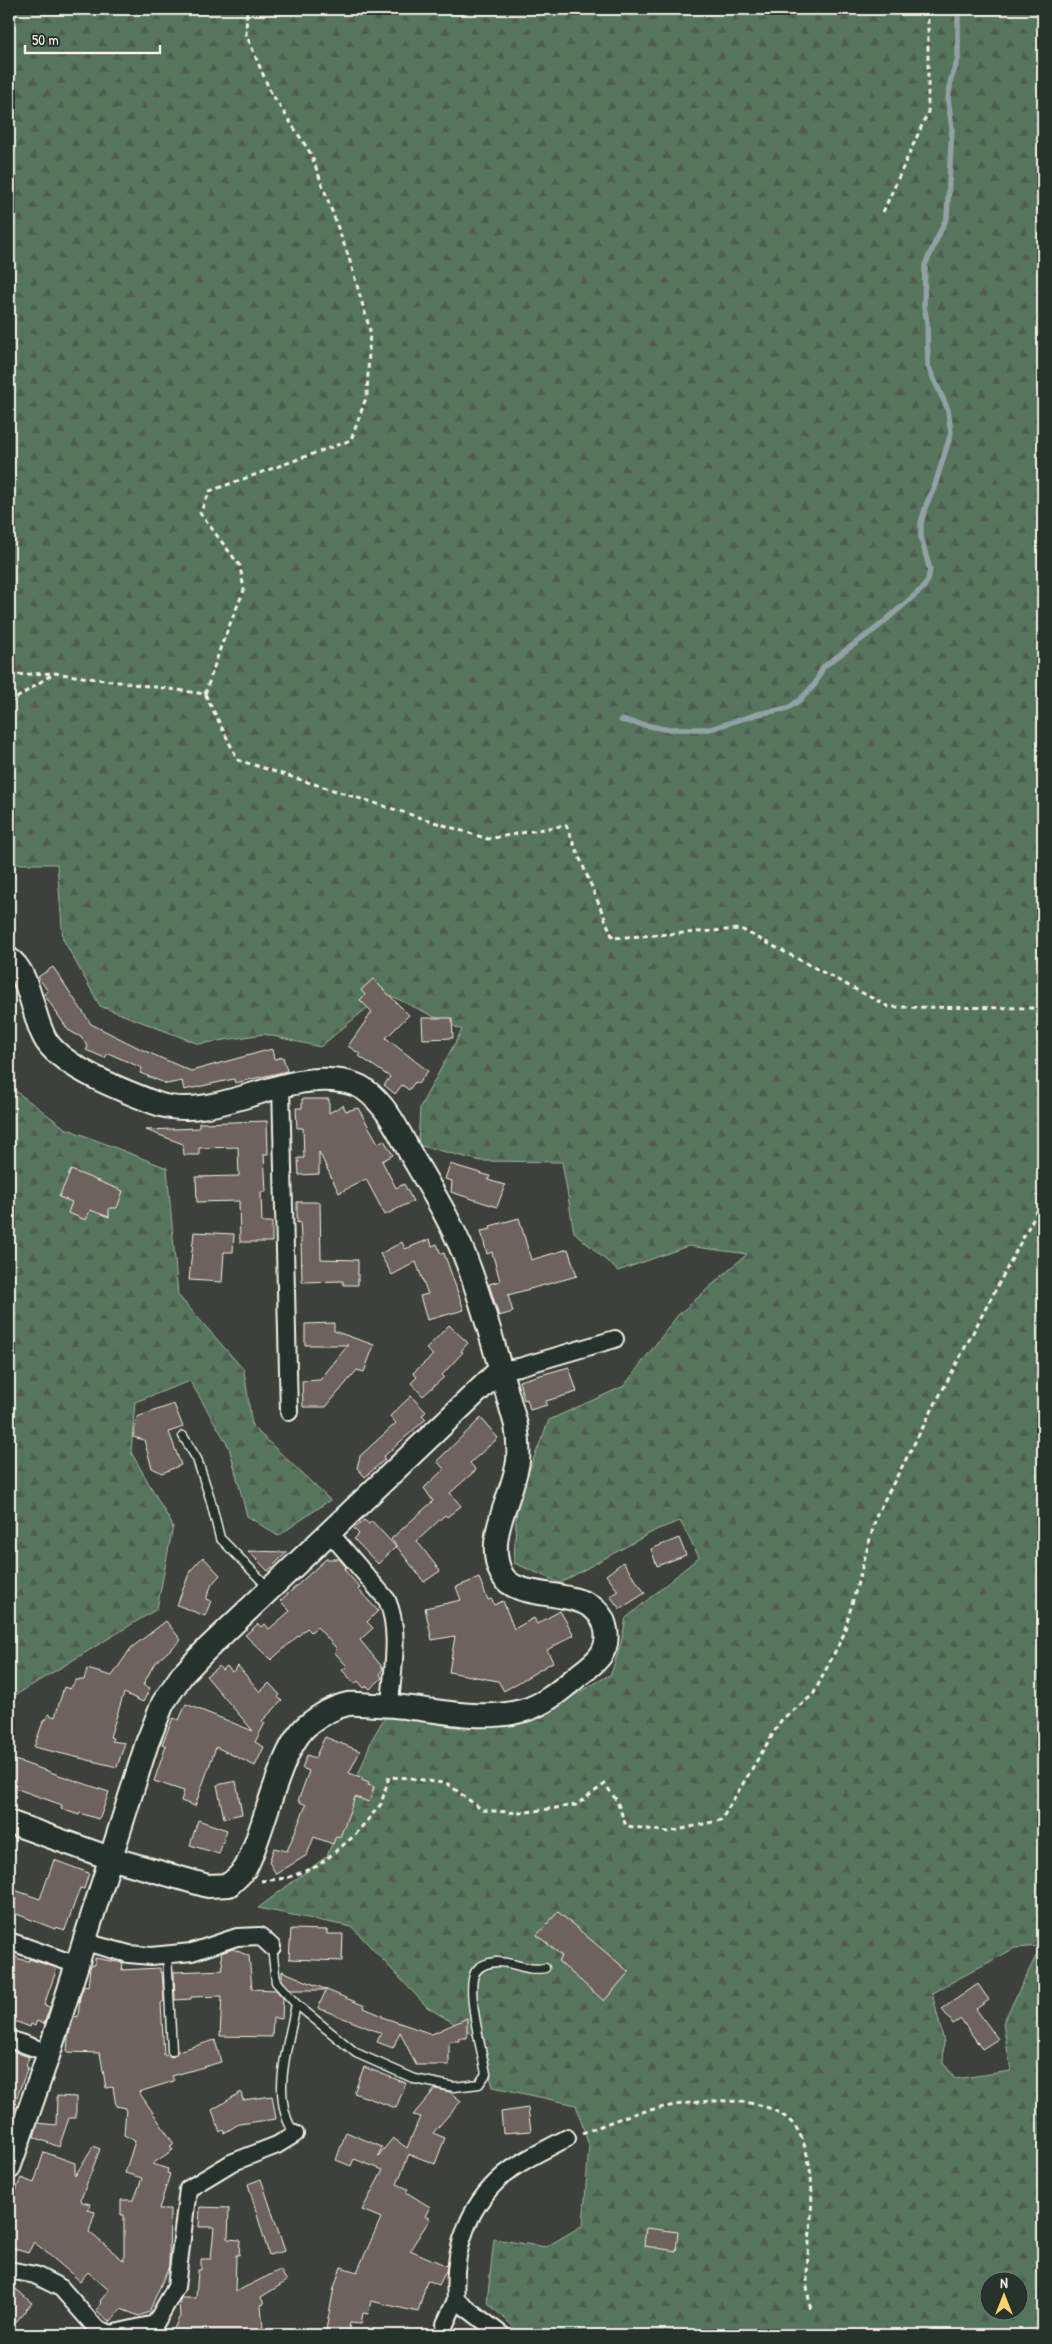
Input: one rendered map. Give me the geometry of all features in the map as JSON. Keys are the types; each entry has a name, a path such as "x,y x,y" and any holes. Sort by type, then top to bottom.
{"street":[{"path":"9,959 22,977 46,1040 57,1055 73,1066 157,1104 200,1107 316,1080 341,1081 363,1088 386,1109 450,1224 470,1269 500,1370 518,1443 518,1462 497,1539 496,1562 503,1577 514,1586 579,1600 597,1611 606,1628 606,1646 599,1660 546,1700 527,1710 484,1715 390,1705 349,1704 325,1712 306,1725 292,1745 246,1868 230,1885 208,1886 110,1858 9,1822"},
{"path":"281,1087 289,1412"},
{"path":"9,2168 14,2138 49,2053 146,1743 163,1703 182,1674 500,1370 519,1367 616,1339"},
{"path":"330,1533 387,1600 393,1613 394,1631 390,1705"},
{"path":"85,1942 129,1954 192,1952 237,1937 260,1936 272,1946"},
{"path":"9,1941 77,1965"},
{"path":"9,2040 49,2053"},
{"path":"9,2270 35,2275 61,2288 97,2329 115,2334 155,2324 176,2287 188,2190 231,2162 277,2145 295,2134"},
{"path":"445,2324 456,2300 454,2277 458,2249 468,2224 488,2191 511,2169 567,2138"},
{"path":"456,2300 502,2335"}],"lane":[{"path":"183,1436 197,1459 210,1498 220,1538 270,1589"},
{"path":"272,1946 276,1982 296,2004 356,2053 415,2079 454,2086 479,2084 486,2074 471,1988 474,1973 484,1964 498,1962 537,1970 544,1968"},
{"path":"167,1954 172,2051"},
{"path":"295,2134 287,2122 282,2081 296,2004"}],"path":[{"path":"247,9 246,34 270,91 311,154 349,258 370,330 367,395 351,440 210,492 200,513 240,566 244,590 221,646 205,694 238,760 488,839 566,825 613,938 741,929 889,1007 1043,1008"},
{"path":"883,212 928,112 928,9"},
{"path":"9,675 54,672 205,694"},
{"path":"9,702 54,672"},
{"path":"230,1885 287,1878 318,1866 354,1836 381,1804 389,1777 448,1784 482,1810 520,1813 576,1805 605,1784 617,1801 626,1826 670,1832 721,1820 782,1719 813,1695 843,1636 877,1514 1043,1200"},
{"path":"567,2138 645,2111 700,2102 754,2102 775,2111 796,2128 804,2145 810,2176 811,2212 807,2284 811,2312"}],"green space":[{"path":"9,9 1043,9 1043,2335 522,2335 487,2302 494,2239 546,2247 583,2225 589,2146 576,2105 493,2087 480,2039 427,2007 352,1927 258,1908 327,1856 372,1739 386,1715 468,1729 552,1708 611,1674 621,1643 626,1618 699,1557 680,1521 656,1530 560,1583 514,1563 517,1501 549,1420 624,1386 678,1315 747,1254 688,1246 618,1271 574,1232 562,1162 481,1161 418,1145 420,1107 462,1030 385,993 320,1047 264,1034 199,1044 100,1006 63,939 57,864 9,864","holes":["1041,1946 1003,2023 1011,2071 955,2079 943,2062 944,2042 932,1993 1015,1948"]},
{"path":"9,1086 65,1128 167,1168 178,1295 244,1370 252,1426 330,1500 278,1536 247,1516 229,1447 190,1381 135,1402 131,1452 173,1526 157,1609 9,1699"}],"building":[{"path":"53,967 91,1024 145,1051 191,1071 272,1049 274,1059 283,1057 287,1071 235,1083 234,1079 184,1090 182,1081 167,1084 140,1073 142,1068 108,1053 105,1058 86,1050 88,1047 81,1037 68,1030 44,994 48,991 38,977"},
{"path":"373,979 409,1015 386,1038 428,1071 418,1084 415,1082 409,1090 402,1085 395,1094 384,1085 390,1077 359,1056 360,1054 348,1046 372,1012 360,1000 365,995 361,990"},
{"path":"422,1018 452,1018 453,1038 423,1039"},
{"path":"302,1099 329,1099 329,1113 343,1105 346,1111 358,1108 378,1143 384,1140 393,1155 382,1161 396,1188 404,1184 413,1201 385,1215 366,1179 339,1193 319,1152 319,1174 299,1175 298,1158 304,1158 303,1128 297,1128 296,1108 302,1108"},
{"path":"267,1121 268,1154 264,1154 266,1192 261,1192 262,1222 272,1222 272,1242 240,1242 239,1201 197,1202 196,1177 239,1176 238,1147 199,1148 199,1155 184,1155 183,1144 146,1130 199,1128 199,1123"},
{"path":"450,1164 490,1176 488,1180 505,1185 497,1207 451,1192 452,1181 445,1179"},
{"path":"71,1170 123,1191 117,1208 109,1208 109,1217 90,1210 86,1220 68,1213 72,1202 59,1197"},
{"path":"297,1202 320,1202 321,1259 358,1260 358,1285 343,1285 343,1281 302,1282 300,1222 297,1223"},
{"path":"519,1218 531,1260 568,1249 577,1276 508,1295 513,1312 499,1316 489,1284 500,1281 492,1252 487,1254 481,1231 491,1229 490,1226"},
{"path":"194,1232 234,1234 233,1252 224,1252 222,1282 189,1280"},
{"path":"430,1239 432,1246 437,1244 441,1254 444,1253 464,1310 427,1320 420,1296 428,1294 416,1262 392,1275 380,1254 402,1242 405,1249"},
{"path":"334,1323 334,1331 374,1345 364,1372 357,1370 326,1407 303,1407 302,1381 320,1380 348,1345 305,1345 305,1324"},
{"path":"449,1325 468,1343 461,1351 463,1352 442,1375 444,1377 423,1396 411,1383 417,1377 413,1373 433,1355 426,1349"},
{"path":"569,1367 577,1392 546,1401 547,1405 530,1410 527,1399 524,1400 519,1381"},
{"path":"411,1396 426,1412 422,1415 426,1419 383,1457 385,1459 365,1477 357,1468 360,1456 396,1423 390,1416"},
{"path":"174,1404 183,1427 169,1432 181,1465 162,1473 152,1468 144,1440 133,1437 137,1417"},
{"path":"481,1418 498,1438 470,1463 476,1470 450,1493 461,1506 447,1517 445,1515 417,1541 440,1571 424,1582 391,1539 433,1501 424,1488 444,1469 437,1461"},
{"path":"364,1520 369,1524 372,1521 396,1547 378,1564 354,1539 359,1534 354,1529"},
{"path":"679,1538 686,1555 657,1566 651,1549"},
{"path":"248,1551 287,1552 268,1571"},
{"path":"203,1557 220,1575 212,1584 206,1599 211,1601 205,1616 177,1605 190,1571"},
{"path":"326,1559 339,1559 346,1567 344,1569 360,1588 358,1589 378,1611 367,1622 373,1628 360,1640 383,1668 380,1674 382,1678 370,1689 367,1686 364,1688 358,1681 355,1684 342,1670 347,1666 334,1652 337,1649 317,1627 311,1632 307,1628 271,1660 245,1635 258,1624 261,1627 265,1624 269,1629 290,1611 280,1601"},
{"path":"623,1562 645,1593 620,1609 610,1596 618,1591 606,1575"},
{"path":"479,1578 488,1600 492,1599 494,1605 503,1601 514,1629 534,1618 537,1624 560,1611 574,1635 547,1650 553,1662 504,1691 498,1681 449,1672 455,1636 432,1640 425,1608 461,1600 456,1587"},
{"path":"166,1621 181,1640 154,1664 143,1685 150,1688 143,1702 124,1693 110,1737 113,1738 112,1741 125,1743 117,1767 34,1747 44,1719 46,1720 48,1714 55,1717 64,1687 70,1689 76,1680 84,1680 87,1669 112,1676 131,1648"},
{"path":"219,1666 222,1670 227,1666 232,1672 238,1666 260,1692 269,1683 280,1695 278,1697 282,1701 262,1721 265,1723 255,1742 264,1747 255,1766 216,1747 195,1806 181,1801 184,1791 154,1781 166,1746 162,1744 173,1718 179,1720 186,1704 253,1731 206,1676"},
{"path":"325,1737 360,1751 349,1773 363,1778 362,1780 369,1783 368,1785 374,1787 369,1802 355,1797 340,1837 336,1836 333,1844 314,1837 307,1855 276,1874 269,1862 274,1848 287,1851 306,1805 298,1801 309,1771 302,1768 307,1755 315,1758"},
{"path":"9,1758 109,1792 101,1815 98,1819 80,1813 79,1815 61,1809 62,1805 9,1786"},
{"path":"236,1781 242,1814 224,1818 217,1785"},
{"path":"198,1820 227,1830 219,1854 190,1845"},
{"path":"54,1860 89,1873 84,1889 80,1888 65,1930 56,1927 55,1929 9,1911 9,1888 40,1899"},
{"path":"558,1912 629,1972 604,2001 558,1961 562,1956 537,1935"},
{"path":"291,1929 327,1930 327,1934 343,1934 342,1961 289,1959"},
{"path":"233,1949 249,1956 252,1989 276,1990 283,1998 282,2019 273,2018 272,2037 220,2036 222,1996 191,1997 191,1999 175,2000 174,1972 223,1970 221,1953"},
{"path":"9,1955 57,1968 44,2005 50,2007 44,2024 37,2021 35,2026 31,2024 30,2027 9,2019"},
{"path":"95,1958 123,1963 122,1970 160,1968 160,1973 162,1972 164,2001 161,2003 164,2055 173,2057 178,2051 215,2040 221,2062 172,2076 174,2081 139,2092 174,2144 170,2146 173,2150 152,2164 168,2169 167,2173 170,2174 159,2209 170,2209 169,2266 149,2312 139,2316 121,2309 110,2322 96,2310 102,2303 100,2301 109,2290 88,2272 80,2281 34,2242 28,2253 9,2247 9,2208 21,2178 34,2183 44,2152 75,2163 75,2176 93,2146 100,2149 81,2199 82,2202 90,2204 88,2210 95,2212 89,2232 124,2261 124,2215 121,2215 121,2200 134,2200 142,2178 125,2173 135,2141 124,2135 126,2108 116,2106 113,2087 106,2088 100,2053 67,2052 68,2038 74,2016 78,2017 80,1997 84,1986 88,1987 90,1968 91,1965 95,1965"},
{"path":"282,1971 365,2006 364,2008 382,2017 432,2034 467,2018 467,2038 459,2038 459,2041 449,2041 449,2065 416,2065 400,2032 393,2048 377,2042 381,2033 318,2008 326,1990 291,1990 282,1980"},
{"path":"978,1984 989,2000 976,2009 998,2039 982,2049 961,2019 953,2024 942,2009"},
{"path":"9,2050 29,2057 26,2066 28,2067 11,2113 9,2112"},
{"path":"364,2067 406,2083 396,2108 354,2093"},
{"path":"435,2089 450,2092 461,2101 433,2133 445,2138 435,2164 409,2154 397,2184 408,2189 406,2192 430,2207 425,2216 430,2219 410,2250 447,2266 446,2271 439,2285 427,2280 418,2312 371,2301 368,2314 363,2313 361,2324 350,2323 348,2335 325,2335 334,2288 341,2267 357,2272 381,2218 362,2210 383,2170 354,2159 351,2166 336,2160 346,2132 382,2147 378,2156 393,2138 407,2148 420,2117 413,2115"},
{"path":"241,2092 243,2100 272,2096 276,2119 239,2124 224,2133 223,2130 220,2132 212,2110"},
{"path":"57,2096 76,2097 76,2118 69,2118 59,2147 34,2137 38,2123 56,2125"},
{"path":"528,2108 531,2131 503,2133 501,2112"},
{"path":"261,2179 285,2251 269,2255 248,2184"},
{"path":"200,2207 229,2208 228,2239 240,2240 239,2255 236,2255 235,2292 280,2270 287,2281 261,2297 264,2304 261,2305 262,2335 171,2335 180,2316 179,2302 181,2298 196,2298 198,2270 201,2270 201,2259 211,2259 214,2227 199,2227"},
{"path":"646,2228 678,2232 676,2251 644,2246"},
{"path":"16,2289 32,2303 9,2330 9,2298"}],"waterway":[{"path":"621,720 664,729 710,729 758,714 788,708 800,700 815,684 823,667 878,627 923,588 928,580 930,570 921,537 921,523 951,433 948,410 928,366 927,321 924,307 925,265 947,217 952,129 948,99 951,79 958,59 958,9"}]}
